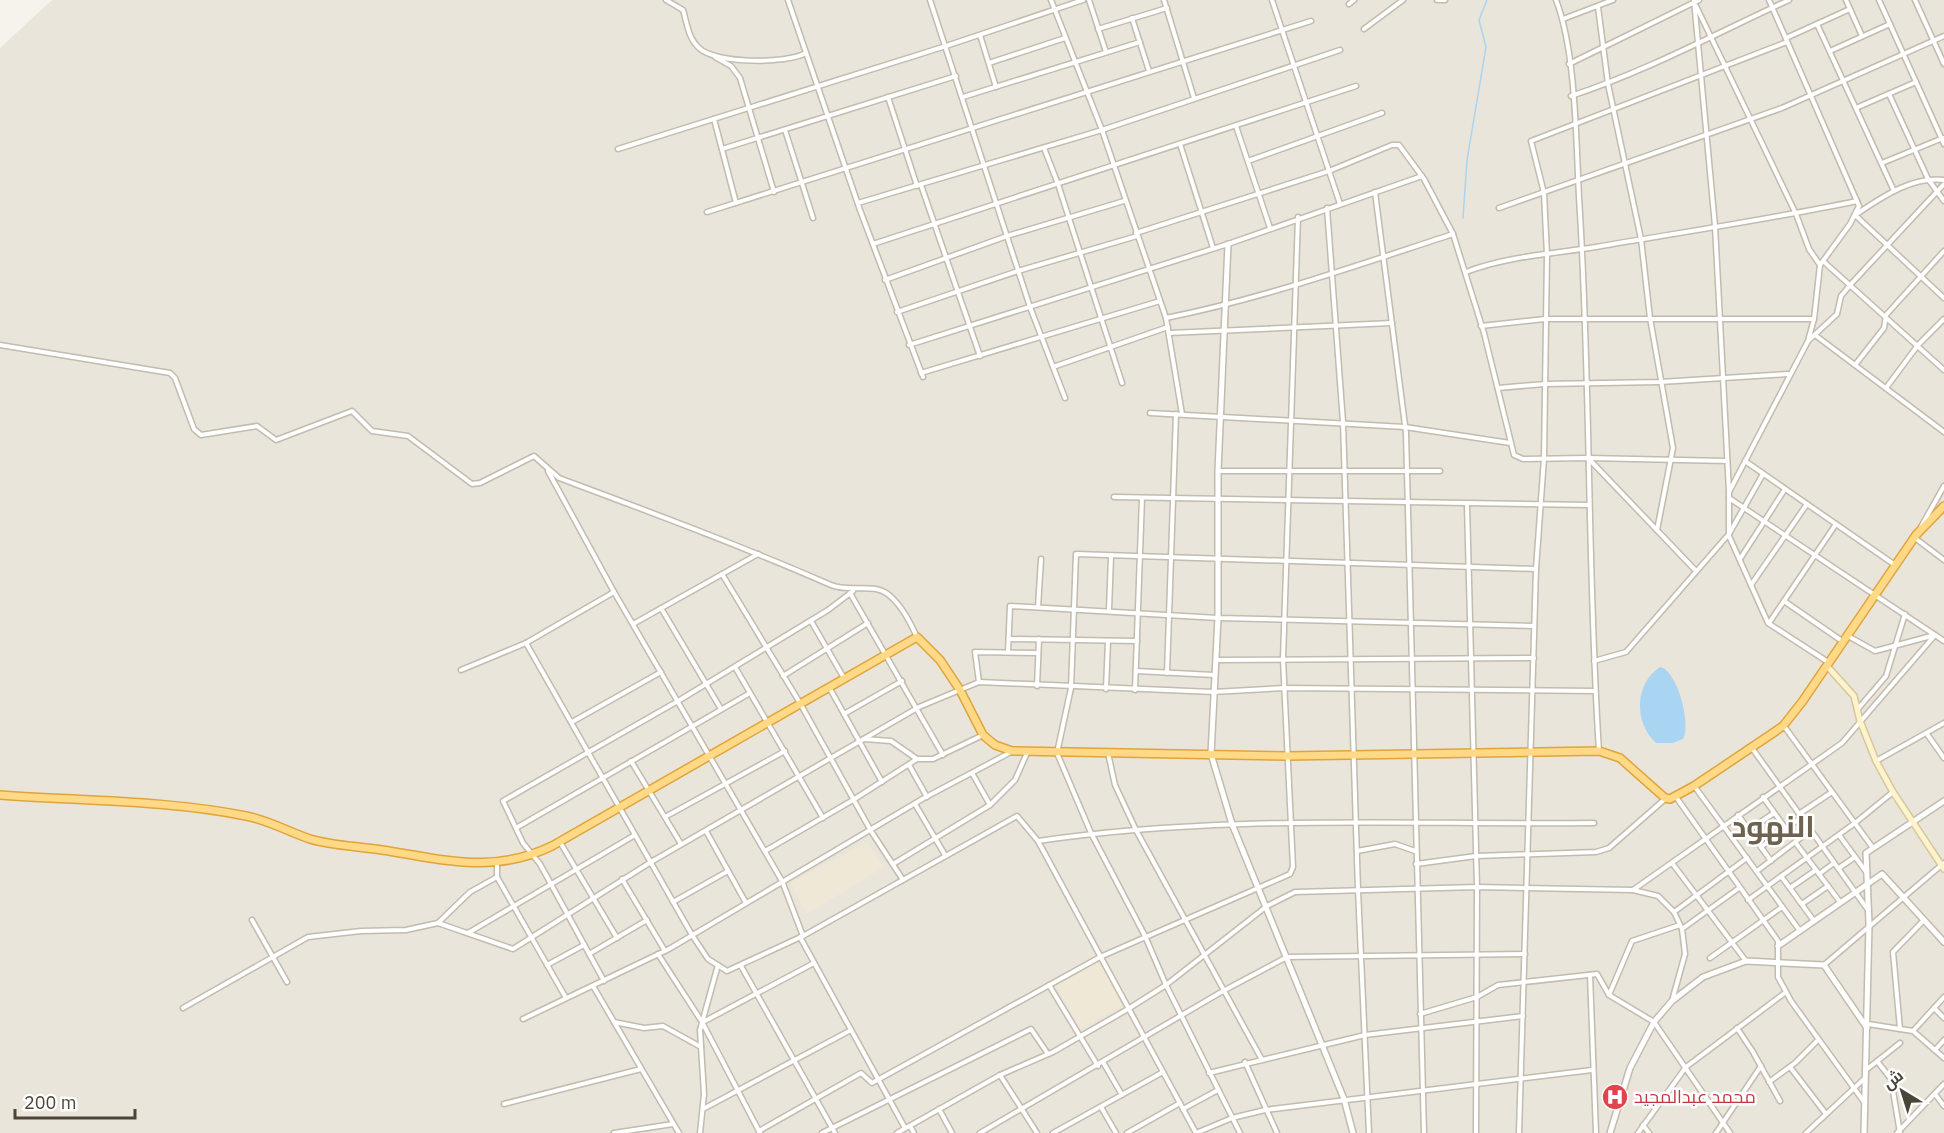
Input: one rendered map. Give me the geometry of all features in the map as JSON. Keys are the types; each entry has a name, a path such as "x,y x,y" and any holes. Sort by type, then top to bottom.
{"highway":[{"path":"0,795 148,805 234,814 256,819 311,840 468,864 496,863 533,855 560,841 916,637 940,660 960,690 983,735 995,745 1012,751 1287,756 1599,751 1620,758 1665,798 1676,797 1783,726 1915,537 1944,506"}],"main road":[{"path":"1828,664 1854,696 1860,721 1876,761 1893,792 1943,866"}],"street":[{"path":"666,0 682,10 689,34 697,46 737,73 774,192"},
{"path":"788,0 885,280 922,375 1160,301"},
{"path":"930,0 1030,307 1065,398"},
{"path":"1051,0 1085,93 1102,130 1124,201 1166,318 1182,414"},
{"path":"618,149 946,46 1083,0"},
{"path":"1089,0 1106,52"},
{"path":"1164,0 1194,98"},
{"path":"1272,0 1340,204"},
{"path":"1349,4 1354,0"},
{"path":"1364,29 1403,0"},
{"path":"1437,0 1445,0"},
{"path":"1556,0 1563,20 1569,64 1583,249 1589,505 1599,751"},
{"path":"1563,20 1613,0"},
{"path":"1768,0 1859,206 1821,263 1813,334"},
{"path":"1572,96 1608,84 1713,38 1789,0"},
{"path":"1846,0 1862,36"},
{"path":"1879,0 1944,144"},
{"path":"1915,0 1944,64"},
{"path":"1569,64 1696,1"},
{"path":"1696,1 1797,214 1809,249 1821,263 1851,284 1944,370"},
{"path":"1696,1 1697,45 1715,226 1730,492 1730,534 1768,623 1828,664"},
{"path":"1598,7 1608,84 1641,239 1650,318 1672,448 1657,531"},
{"path":"1098,29 1167,8"},
{"path":"1519,1133 1536,569 1544,458 1547,255 1544,193 1531,141 1726,66 1850,9"},
{"path":"1132,18 1149,71"},
{"path":"707,212 1311,21"},
{"path":"1818,24 1894,191"},
{"path":"1830,51 1890,24"},
{"path":"980,35 996,87"},
{"path":"1499,208 1811,95 1944,36"},
{"path":"989,63 1065,38"},
{"path":"963,98 1140,42"},
{"path":"858,203 1102,130 1340,50"},
{"path":"714,57 781,62 806,54"},
{"path":"722,149 956,76"},
{"path":"1856,108 1917,82"},
{"path":"873,244 1356,86"},
{"path":"1889,94 1928,179 1944,201"},
{"path":"888,97 905,150 947,257 980,356"},
{"path":"1248,161 1382,113"},
{"path":"714,119 737,203"},
{"path":"1236,126 1270,228"},
{"path":"785,130 813,218"},
{"path":"1882,164 1943,138"},
{"path":"1180,144 1213,248"},
{"path":"897,312 1018,271 1137,235 1329,171 1392,145 1399,145 1422,176 1453,234 1466,272 1498,388 1510,443 1515,454 1523,459 1727,460"},
{"path":"1044,148 1058,184 1122,383"},
{"path":"909,345 1228,244 1298,217 1422,176"},
{"path":"1730,492 1808,341 1837,314 1841,296 1944,182 1928,179 1894,191 1855,215"},
{"path":"1375,192 1405,427 1424,1133"},
{"path":"885,280 1007,236 1124,201"},
{"path":"1466,272 1497,260 1547,255 1797,214 1857,201"},
{"path":"1327,208 1344,422 1343,471 1369,1133"},
{"path":"1855,215 1944,298"},
{"path":"658,954 702,1022 759,1132 861,1073 872,1083 1100,957 1290,874 1293,867 1289,821 1284,659 1298,217"},
{"path":"1166,318 1225,306 1295,287 1453,234"},
{"path":"1228,244 1218,471 1218,618 1211,754 1232,824 1344,1099 1353,1133"},
{"path":"1855,365 1884,328 1886,315 1944,251"},
{"path":"1481,326 1545,319 1815,319"},
{"path":"1886,388 1918,345 1944,320"},
{"path":"1169,333 1225,333 1392,323"},
{"path":"1053,367 1168,327"},
{"path":"1813,334 1944,432"},
{"path":"0,345 170,373 175,378 194,429 201,435 257,426 263,428 276,441 352,411 372,431 408,436 472,484 480,483 531,456 537,458 559,478 759,554 836,588 852,592 879,590 889,595 907,617 916,637"},
{"path":"1498,388 1789,374"},
{"path":"1150,413 1405,427 1510,443"},
{"path":"1167,673 1176,414"},
{"path":"1588,458 1696,571"},
{"path":"1745,461 1895,566"},
{"path":"547,469 614,592 782,881 801,936 814,963 889,1098 914,1133"},
{"path":"1218,471 1440,471"},
{"path":"1594,661 1626,652 1730,534 1763,474"},
{"path":"1944,486 1915,537 1944,560"},
{"path":"1740,560 1785,489"},
{"path":"1114,497 1345,503 1589,505"},
{"path":"1135,690 1142,498"},
{"path":"1730,498 1944,640"},
{"path":"1751,585 1807,504"},
{"path":"1467,505 1477,886 1476,1133"},
{"path":"1768,623 1836,524"},
{"path":"633,624 759,554"},
{"path":"1240,1133 1166,985 1145,936 1091,833 1058,753 1071,688 1076,554 1140,558 1536,569"},
{"path":"1109,610 1111,556"},
{"path":"1038,607 1041,559"},
{"path":"722,574 765,649 800,703 871,831 903,880"},
{"path":"460,670 526,643 614,592"},
{"path":"604,981 516,828 503,801 678,702 811,621 852,592"},
{"path":"852,592 943,755"},
{"path":"1784,601 1845,639 1875,651 1935,635"},
{"path":"1008,652 1010,606 1169,613 1218,618 1534,626"},
{"path":"661,608 722,709"},
{"path":"1857,710 1886,676 1905,614"},
{"path":"811,621 844,678"},
{"path":"783,676 868,623"},
{"path":"1633,891 1706,840 1738,814 1842,743 1935,635"},
{"path":"1009,639 1137,641"},
{"path":"1037,686 1039,639"},
{"path":"1106,689 1108,640"},
{"path":"526,643 692,935 708,959 727,971 801,936 1017,816 1038,840 1196,1133 1232,1118 1265,1110 1592,1070"},
{"path":"979,682 975,652 1038,653"},
{"path":"1215,660 1534,658"},
{"path":"735,667 822,818"},
{"path":"1136,671 1214,675"},
{"path":"572,722 660,672"},
{"path":"844,714 902,681"},
{"path":"183,1008 308,937 361,931 406,930 438,923 513,949 622,879 829,758 917,708 979,682 1071,688 1213,692 1284,688 1595,691"},
{"path":"829,686 861,740 882,782"},
{"path":"516,828 750,693"},
{"path":"1876,761 1944,723"},
{"path":"1783,726 1873,848"},
{"path":"1927,734 1944,758"},
{"path":"861,740 891,741 917,759 933,759 983,735"},
{"path":"1751,747 1869,911"},
{"path":"665,817 785,751"},
{"path":"523,1018 665,951 927,797 1012,751"},
{"path":"893,864 990,805 1015,780 1027,753"},
{"path":"1108,753 1115,785 1136,830 1261,1058"},
{"path":"765,851 854,800 917,759"},
{"path":"631,761 681,844"},
{"path":"909,765 927,797"},
{"path":"972,773 990,805"},
{"path":"1694,786 1800,931"},
{"path":"1761,847 1832,792"},
{"path":"1748,900 1855,824 1893,792"},
{"path":"1676,797 1778,941 1778,978 1852,1089 1865,1103"},
{"path":"1763,797 1786,829"},
{"path":"1416,864 1476,856 1596,852 1609,848 1665,798"},
{"path":"1864,1133 1869,924 1866,853 1944,801"},
{"path":"915,804 945,855"},
{"path":"1749,830 1774,813"},
{"path":"1738,814 1770,861"},
{"path":"1038,840 1091,833 1289,821 1594,823"},
{"path":"1757,871 1811,830"},
{"path":"706,831 746,903"},
{"path":"468,933 635,835"},
{"path":"1839,835 1867,873"},
{"path":"560,841 617,938"},
{"path":"1795,842 1840,902"},
{"path":"1357,851 1395,844 1415,851"},
{"path":"1839,868 1855,857"},
{"path":"1674,912 1747,858"},
{"path":"1790,888 1834,862"},
{"path":"496,863 496,877 566,998"},
{"path":"1672,863 1746,961"},
{"path":"1610,1133 1630,1068 1654,1022 1672,1001 1703,977 1746,961 1824,965 1869,924 1943,866"},
{"path":"673,902 728,871"},
{"path":"1778,946 1882,874 1944,942"},
{"path":"1781,876 1814,921"},
{"path":"438,923 470,892 496,877"},
{"path":"622,879 665,951"},
{"path":"897,1133 1000,1075 1048,1054 1128,1009 1166,985 1267,906 1294,892 1477,886 1633,891 1658,896 1674,912 1681,927 1685,954 1672,1001"},
{"path":"1802,904 1828,886"},
{"path":"1609,995 1632,941 1681,927 1739,888"},
{"path":"1710,958 1782,907"},
{"path":"252,920 287,982"},
{"path":"589,954 647,920"},
{"path":"1900,1029 1893,952 1924,920"},
{"path":"547,965 584,945"},
{"path":"980,1133 1223,991 1287,957 1362,958 1524,954"},
{"path":"702,1022 814,963"},
{"path":"700,1133 703,1109 702,1022 718,965"},
{"path":"1824,965 1867,1026 1913,1031 1944,1058"},
{"path":"741,966 835,1133"},
{"path":"1420,1014 1477,997 1498,985 1524,980 1597,974 1609,995 1654,1022 1730,1133"},
{"path":"1590,975 1596,1133"},
{"path":"1049,985 1098,1066"},
{"path":"593,986 679,1133"},
{"path":"1638,1133 1686,1067 1786,992"},
{"path":"1913,1031 1944,997"},
{"path":"1934,1008 1944,1018"},
{"path":"1209,1073 1261,1058 1365,1035 1523,1016"},
{"path":"614,1021 644,1028 663,1026 701,1047"},
{"path":"1737,1028 1780,1101"},
{"path":"822,1133 1031,1029 1048,1054"},
{"path":"703,1109 851,1030"},
{"path":"1769,1082 1790,1067 1818,1040"},
{"path":"1935,1050 1944,1040"},
{"path":"1866,1071 1900,1043"},
{"path":"1877,1061 1891,1079 1899,1132"},
{"path":"1103,1062 1122,1095"},
{"path":"1245,1062 1277,1133"},
{"path":"1716,1133 1761,1066"},
{"path":"1790,1067 1826,1114"},
{"path":"504,1104 641,1069"},
{"path":"1053,1133 1163,1072"},
{"path":"1000,1075 1024,1108 1037,1133"},
{"path":"1806,1133 1866,1078"},
{"path":"1899,1132 1944,1084"},
{"path":"1183,1109 1218,1090"},
{"path":"1935,1094 1944,1106"},
{"path":"1127,1133 1180,1103"},
{"path":"1101,1107 1116,1133"},
{"path":"939,1109 952,1133"},
{"path":"614,1133 673,1124"},
{"path":"1643,1125 1649,1133"}],"shaded area":[{"path":"52,0 1944,0 1944,1133 0,1133 0,48"},
{"path":"868,842 884,867 807,914 790,883"},
{"path":"1099,962 1123,1005 1080,1029 1056,986"}],"water":[{"path":"1660,667 1672,678 1684,711 1683,739 1673,743 1656,743 1649,735 1641,715 1640,704 1645,683"}],"waterway":[{"path":"1463,218 1467,160 1486,47 1479,20 1487,0"}],"place":[{"name":"محمد عبدالمجيد","path":"1615,1097"}],"district":[{"name":"النهود","path":"1773,827"}]}
